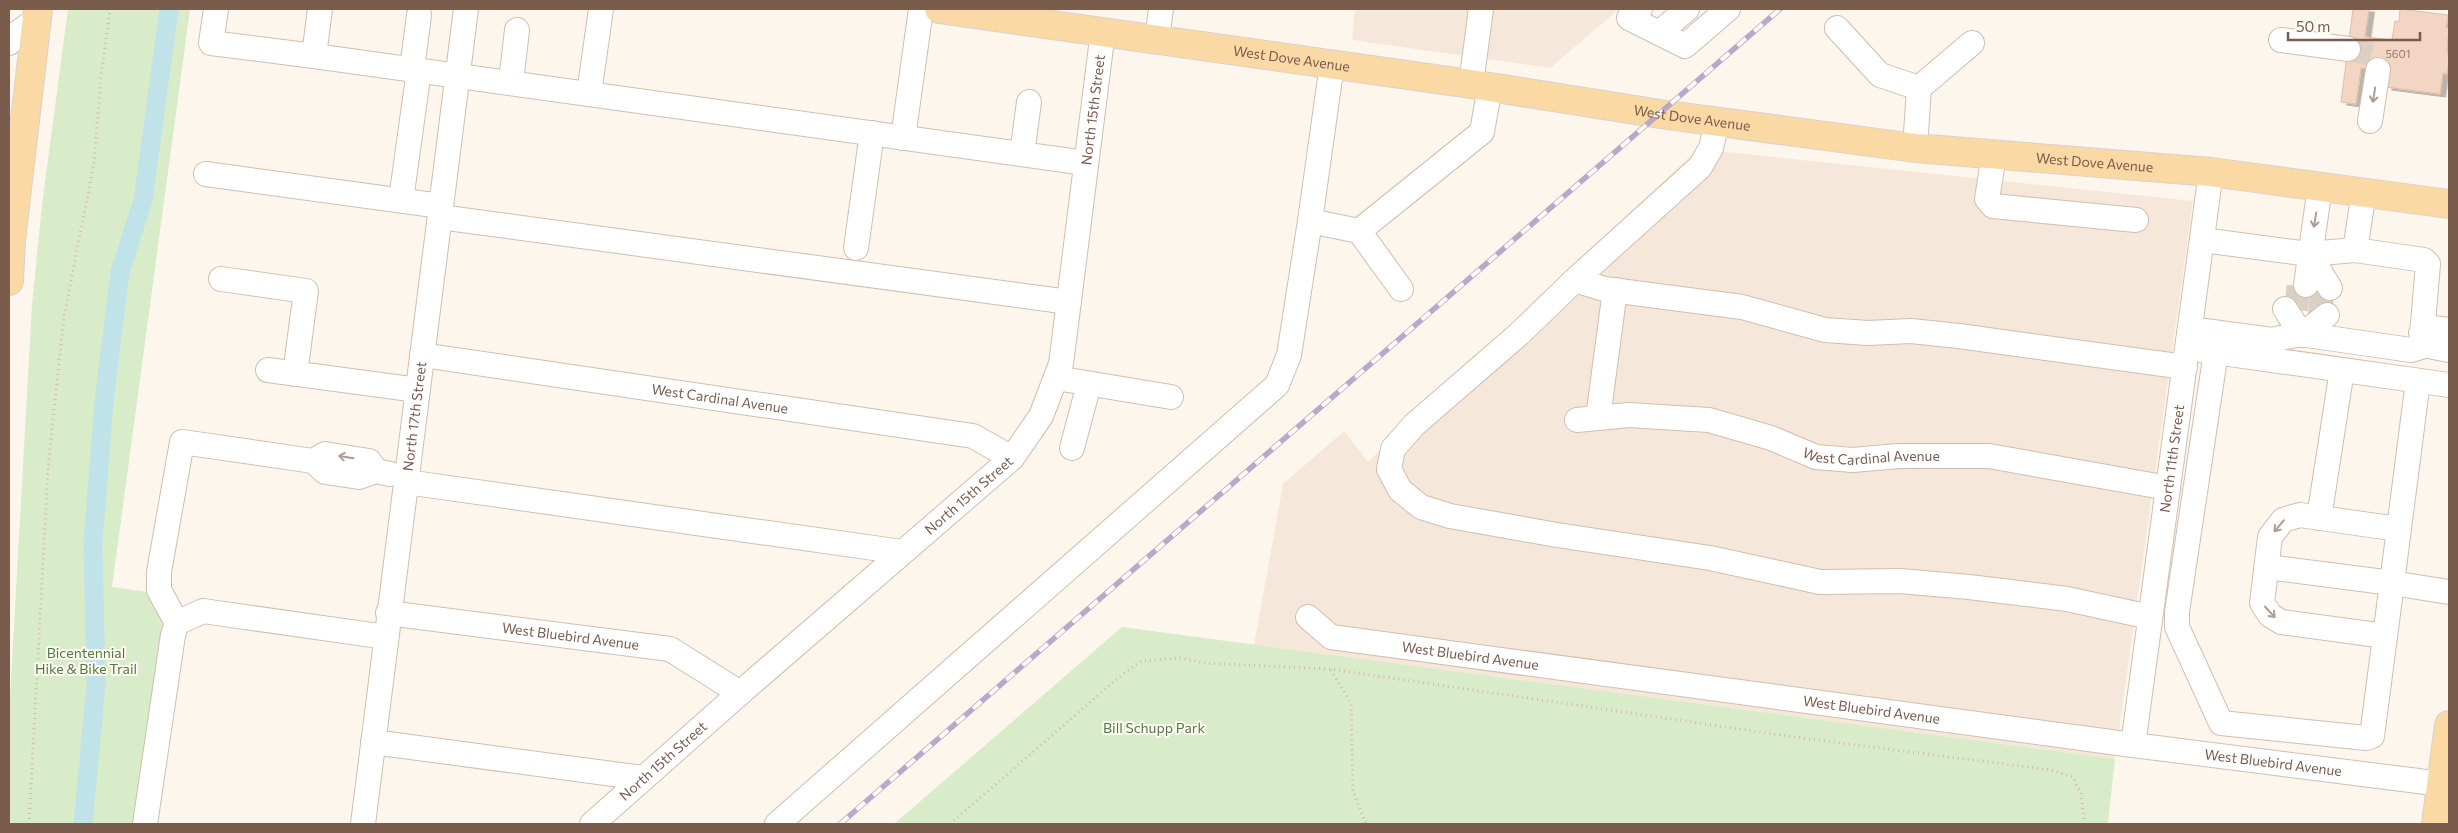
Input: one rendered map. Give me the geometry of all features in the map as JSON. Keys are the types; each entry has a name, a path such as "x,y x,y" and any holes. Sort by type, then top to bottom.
{"main road":[{"name":"West Dove Avenue","path":"955,10 1481,85 1717,122 1916,148 2212,172 2449,204"},
{"path":"9,281 11,207 38,14"},
{"path":"2442,805 2449,724"}],"street":[{"path":"216,9 211,43 511,82 1086,163"},
{"path":"314,56 320,9"},
{"name":"North 17th Street","path":"363,824 388,613 466,9"},
{"path":"589,94 601,9"},
{"path":"903,138 921,9"},
{"path":"1157,39 1161,9"},
{"path":"1359,231 1482,132 1481,9"},
{"path":"1640,9 1629,18 1685,46 1728,9"},
{"path":"1659,33 1687,9"},
{"path":"9,43 38,14"},
{"path":"401,200 419,15"},
{"path":"1837,28 1880,75 1919,88"},
{"path":"511,82 517,30"},
{"name":"North 15th Street","path":"592,824 740,693 1012,458 1041,416 1061,364 1103,31"},
{"path":"2281,40 2348,49"},
{"path":"1916,148 1919,88 1972,43"},
{"path":"777,824 1277,385 1289,355 1332,64"},
{"path":"2370,121 2378,70"},
{"path":"1022,154 1029,102"},
{"path":"1717,122 1711,148 1700,167 1575,280 1519,334 1414,425 1393,449 1389,469 1400,490 1421,507 1460,518 1710,558 1820,582 1900,581 1970,587 2067,598 2150,617"},
{"path":"856,248 872,133"},
{"path":"1994,155 1987,199 1993,206 2136,220"},
{"name":"North 11th Street","path":"2132,745 2212,172"},
{"path":"206,174 401,200 440,212 1068,302"},
{"path":"2309,254 2309,285 2309,254 2320,187"},
{"path":"2355,250 2364,192"},
{"path":"1310,221 1359,231 1401,289"},
{"path":"2187,348 2272,340 2302,335 2411,350 2421,347 2428,264 2424,260 2355,250 2309,254 2202,240"},
{"path":"221,279 306,291 295,374"},
{"path":"1575,280 1615,290 1742,308 1825,330 1854,333 1911,331 2187,348 2449,385"},
{"name":"West Cardinal Avenue","path":"1615,290 1588,419 1629,415 1709,420 1771,438 1816,457 1853,460 1898,456 1989,456 2168,488"},
{"path":"2302,335 2305,312 2302,335"},
{"path":"2422,334 2432,328 2449,330"},
{"path":"2422,334 2428,346 2449,350"},
{"path":"2216,352 2177,627 2220,724 2216,756"},
{"name":"West Cardinal Avenue","path":"422,355 974,436 1012,458"},
{"path":"268,370 418,390"},
{"path":"2319,518 2342,370"},
{"path":"1056,378 1171,397"},
{"path":"2220,724 2366,738 2372,736 2418,380"},
{"path":"1072,448 1089,384"},
{"path":"177,623 158,590 159,572 182,442 313,461 326,454 369,461 376,471 406,479 902,552"},
{"path":"2385,636 2281,622 2270,615 2262,603 2270,537 2283,520 2300,515 2398,529"},
{"path":"2267,567 2449,592"},
{"path":"145,824 172,635 177,623 202,611 386,637"},
{"name":"West Bluebird Avenue","path":"388,613 670,649 740,693"},
{"name":"West Bluebird Avenue","path":"1308,617 1331,637 2350,773 2442,805"},
{"path":"2350,773 2356,737"},
{"path":"373,742 643,778"}],"path":[{"path":"29,824 48,469 64,317 94,163 101,76 110,9"},
{"path":"950,824 1118,678 1142,661 1180,658 1205,663 1330,669 1794,736 2052,770 2072,776 2081,794 2085,824"},
{"path":"1330,669 1351,704 1353,791 1366,824"}],"shaded area":[{"path":"1355,9 1619,9 1550,68 1352,40"},
{"path":"1698,149 2193,201 2115,759 1254,645 1283,484 1344,431 1368,462 1566,271"}],"green space":[{"name":"Bicentennial Hike & Bike Trail","path":"68,9 190,9 112,587 170,595 138,824 9,824 9,715 32,305 42,205"},
{"name":"Bill Schupp Park","path":"1122,627 2115,759 2108,824 894,824"}],"building":[{"path":"2353,9 2369,9 2365,37 2392,40 2395,21 2399,22 2400,9 2448,15 2446,28 2449,28 2447,50 2449,58 2447,74 2443,73 2440,94 2386,87 2388,72 2361,68 2356,104 2341,102"}],"waterway":[{"path":"83,824 96,685 93,542 104,402 120,272 143,200 169,9"}],"tunnel":[{"path":"2348,49 2376,55 2379,60 2378,70"},
{"path":"2296,310 2299,283"},
{"path":"2320,314 2323,287"}],"railway":[{"path":"840,824 1780,9"}]}
